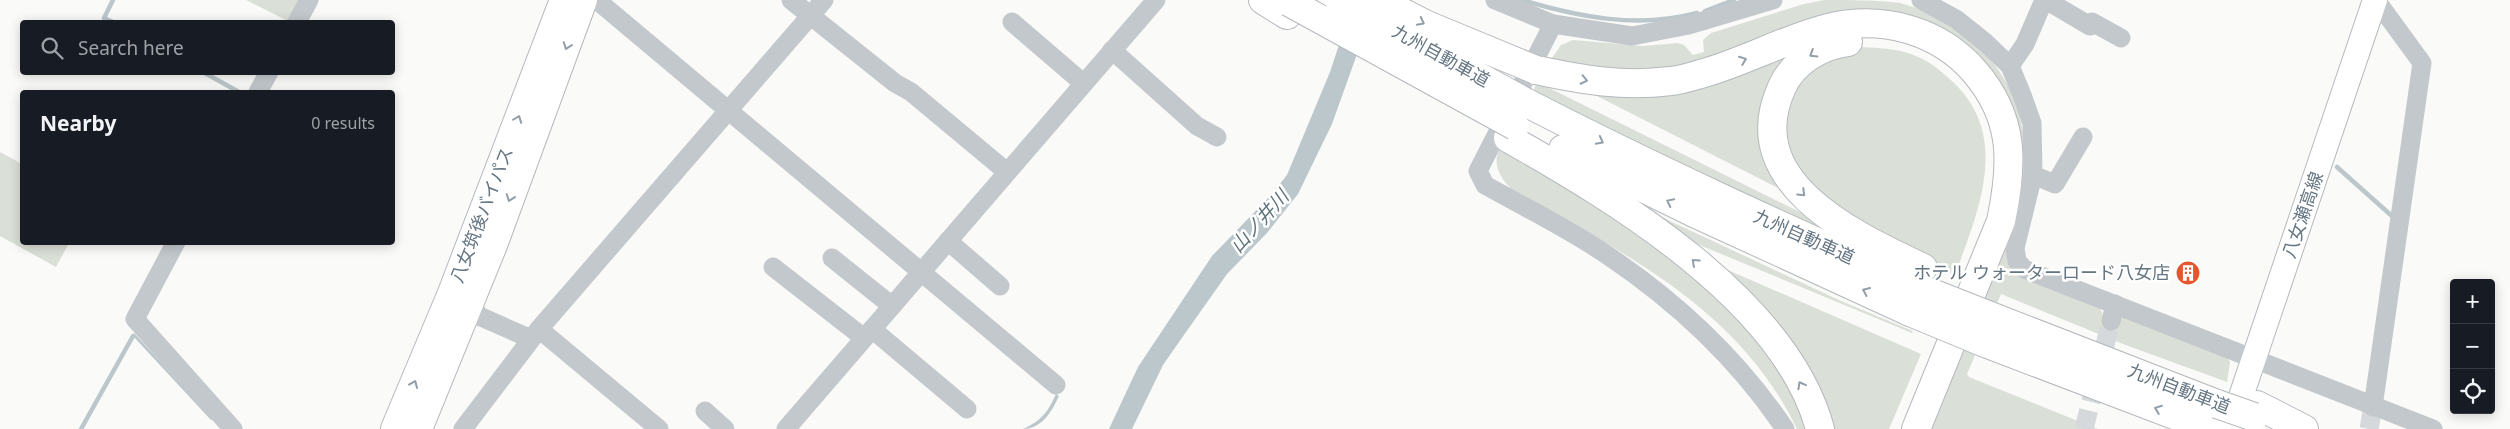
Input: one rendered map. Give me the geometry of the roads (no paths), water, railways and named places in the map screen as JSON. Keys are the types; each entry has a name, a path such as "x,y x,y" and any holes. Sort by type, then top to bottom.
{"highway":[{"name":"八女筑後バイパス","path":"418,429 564,0"},
{"path":"1378,0 1427,25 1536,70 1598,83 1633,84 1673,81 1723,68 1828,28 1858,24 1883,24 1909,28 1931,37 1967,62 1985,83 2000,110 2007,132 2010,160 2008,188 2001,221 1916,429"},
{"name":"八女筑後バイパス","path":"395,429 461,298 591,1"},
{"name":"九州自動車道","path":"1281,4 1692,212 1916,289 2001,313 2228,415"},
{"name":"九州自動車道","path":"1336,4 1516,122"},
{"path":"1899,429 1982,225 1994,179 1993,140 1986,118 1974,93 1954,71 1928,53 1902,43 1869,40 1837,43 1816,52 1796,66 1783,84 1773,106 1772,128 1776,151 1789,181 1828,218 1863,240 1916,289"},
{"path":"1516,122 1585,181 1661,233 1724,288 1760,324 1784,356 1802,385 1820,429"},
{"name":"九州自動車道","path":"1916,289 1985,343 2228,415 2288,429"},
{"path":"2228,415 2304,429"}],"main road":[{"name":"八女瀬高線","path":"2228,415 2254,358 2376,0"}],"street":[{"path":"297,20 309,0"},
{"path":"791,0 895,83 911,92 1007,172"},
{"path":"463,429 535,334 824,0"},
{"path":"786,429 1156,0"},
{"path":"1376,28 1398,0"},
{"path":"1495,0 1553,24 1632,36 1690,25 1773,0"},
{"path":"1921,0 1956,20 1986,43 2010,66 2032,124 2033,174 2014,248 2017,261 2024,269 2113,313 2254,358 2373,407 2433,429"},
{"path":"2010,66 2025,44 2045,0 2090,26 2092,22 2121,38"},
{"path":"2373,407 2422,63 2376,0"},
{"path":"591,1 729,110 1056,385"},
{"path":"1012,22 1083,83"},
{"path":"1553,24 1478,171 1485,185 1606,254 1654,289 1724,350 1762,394 1786,429"},
{"path":"1112,50 1198,126 1217,137"},
{"path":"259,90 267,75"},
{"path":"2033,174 2055,184 2083,137"},
{"path":"948,241 1000,286"},
{"path":"174,245 134,319 224,425"},
{"path":"832,258 892,306"},
{"path":"773,267 868,334 967,409"},
{"path":"461,298 479,316 535,334 659,429"},
{"path":"705,411 725,429"}],"water":[{"name":"山ノ井川","path":"1347,21 1366,29 1332,124 1298,194 1267,233 1227,274 1163,365 1132,429 1109,429 1138,367 1212,256 1271,195 1287,175 1330,72"},
{"path":"134,333 213,419 211,420 133,336"},
{"path":"1056,394 1059,396 1046,418 1036,426 1023,429 1035,423 1043,415"}],"waterway":[{"path":"108,20 104,18 113,0"},
{"path":"1522,0 1587,16 1609,19 1653,20 1697,13"},
{"path":"1705,11 1734,0"},
{"path":"208,75 235,90"},
{"path":"2337,167 2393,217"},
{"path":"81,429 133,336"}],"tunnel":[{"path":"2084,429 2111,321"},
{"path":"2369,429 2373,407"}],"place":[{"name":"ホテル ウォーターロード八女店","path":"2188,273"}]}
